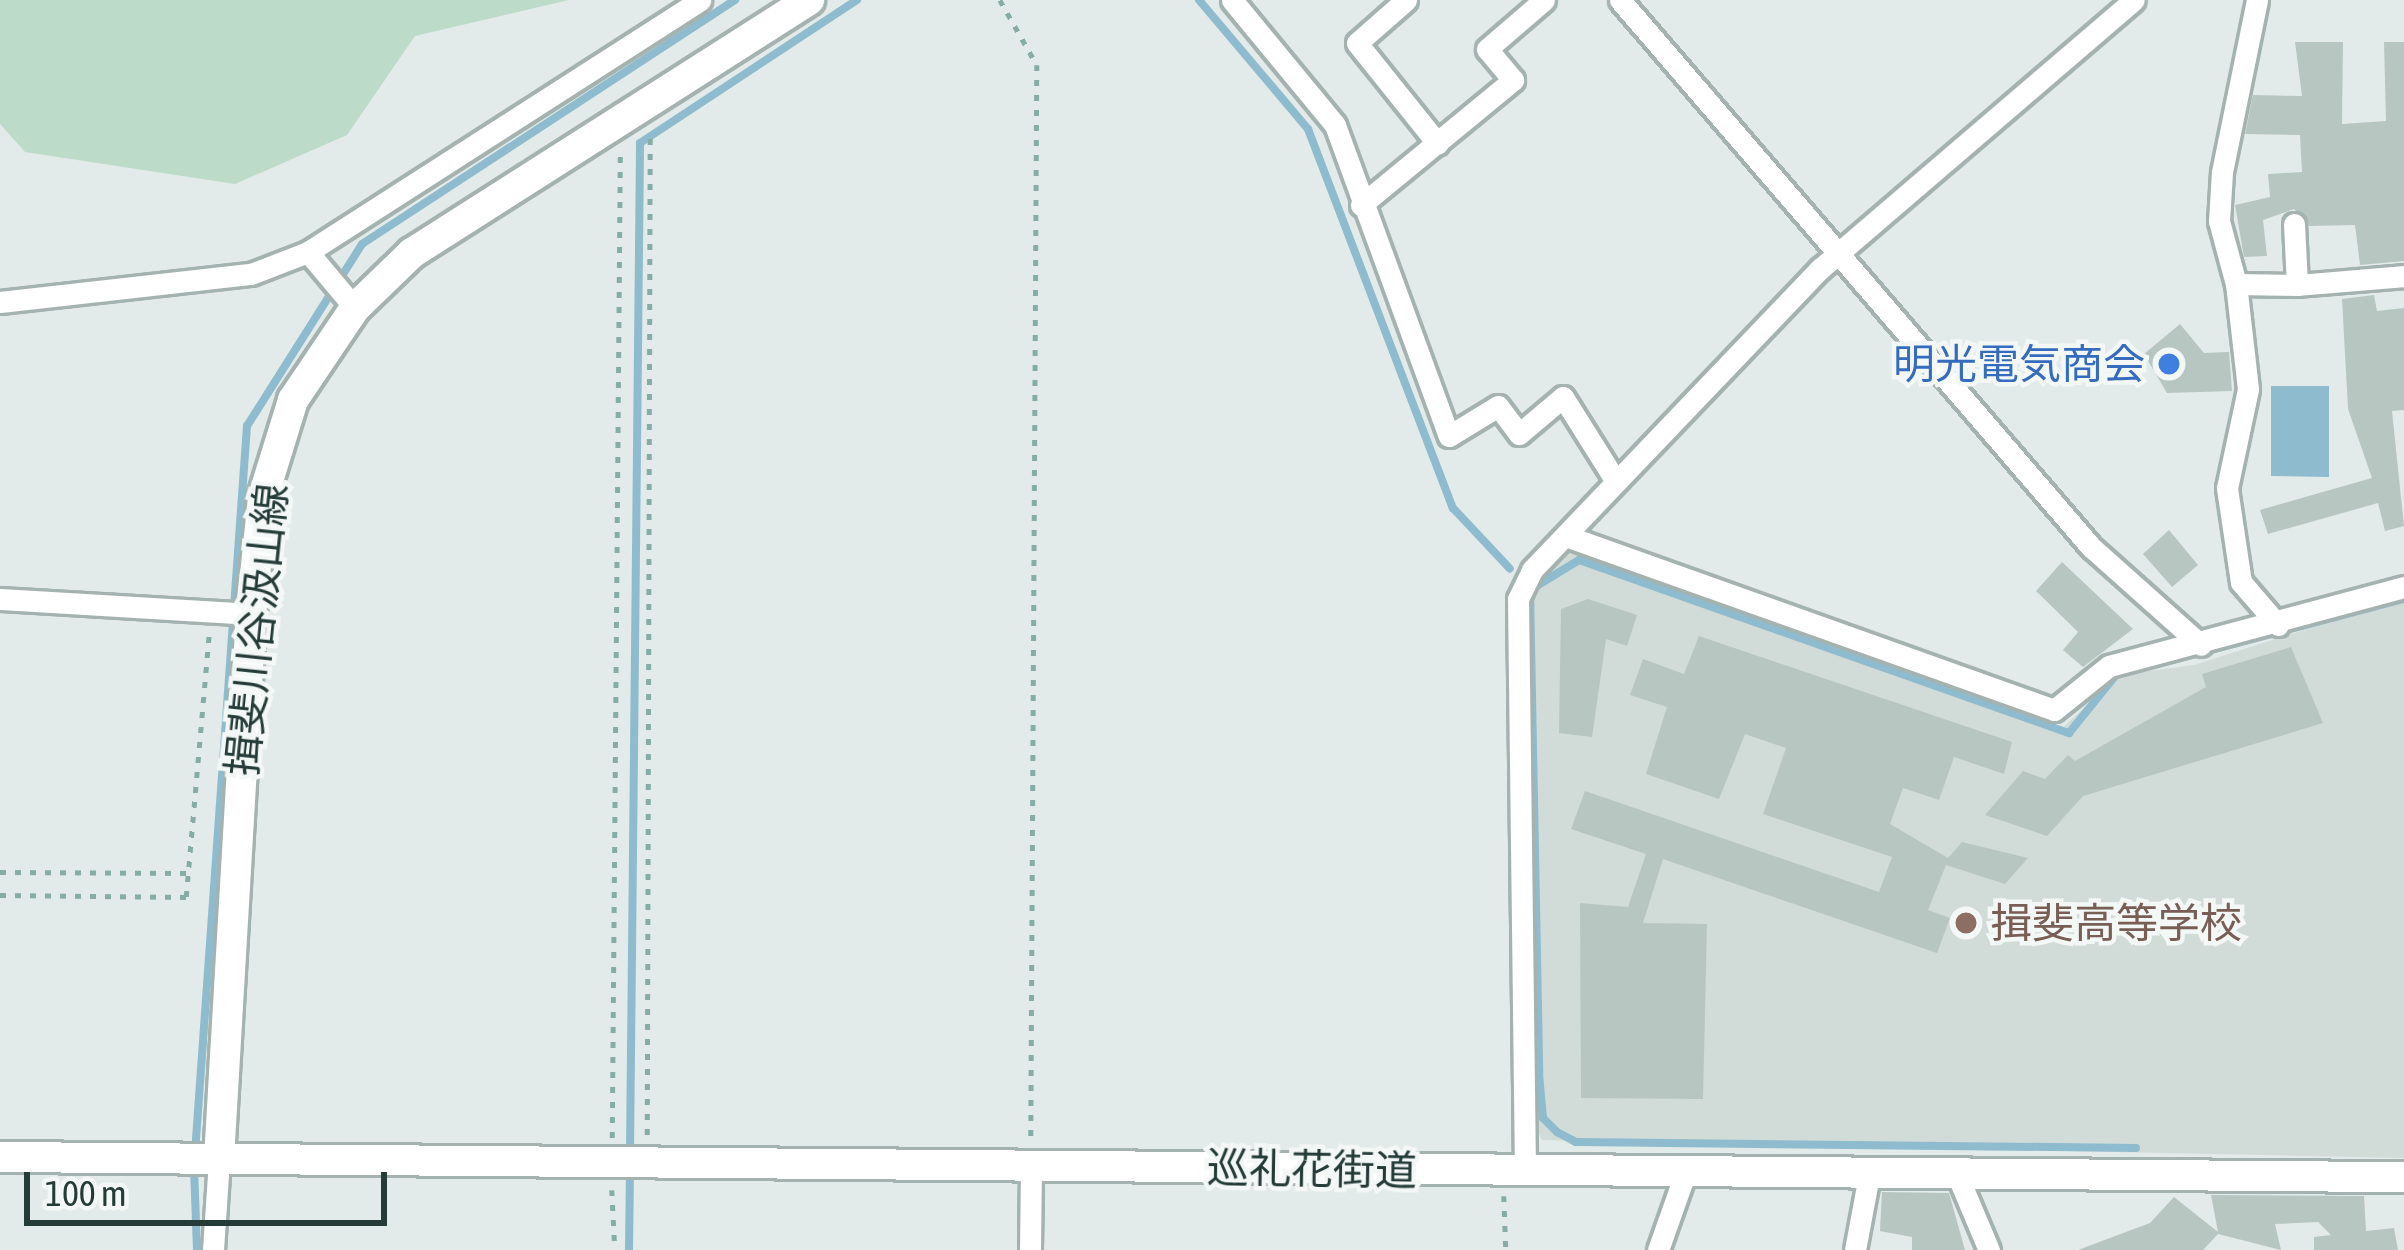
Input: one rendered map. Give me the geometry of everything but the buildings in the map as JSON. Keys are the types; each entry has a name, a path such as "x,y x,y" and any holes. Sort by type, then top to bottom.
{"street":[{"path":"0,302 251,274 308,252 700,0"},
{"name":"揖斐川谷汲山線","path":"219,1160 251,614 263,497 293,400 355,308 412,254 809,0"},
{"path":"1232,0 1322,104 1449,436 1498,406 1519,434 1563,397 1616,480"},
{"path":"1406,0 1357,43 1438,144"},
{"path":"1361,205 1513,80 1487,49 1544,0"},
{"path":"1620,0 2091,547 2201,645"},
{"path":"2258,0 2222,172 2219,220 2236,284 2248,389 2230,525 2241,582 2278,625"},
{"path":"1514,1171 1518,599 1616,480 1838,254 2126,2"},
{"path":"2294,224 2297,285"},
{"path":"308,252 355,308"},
{"path":"2236,284 2297,285 2404,276"},
{"path":"1566,536 2054,710 2109,666 2278,625 2404,587"},
{"path":"0,598 251,614"},
{"path":"0,1157 219,1160 213,1250"},
{"name":"巡礼花街道","path":"219,1160 2404,1177"},
{"path":"1030,1250 1031,1166"},
{"path":"1855,1250 1870,1170"},
{"path":"1658,1250 1686,1171"},
{"path":"1956,1172 1989,1250"}],"path":[{"path":"1000,0 1037,65 1031,1166"},
{"path":"625,116 658,147 646,1160"},
{"path":"615,1250 609,1161 625,116"},
{"path":"0,895 186,897 211,610"},
{"path":"0,872 188,873"},
{"path":"1506,1250 1514,1171"}],"shaded area":[{"name":"揖斐高等学校","path":"1565,550 2059,731 2120,675 2194,665 2404,598 2404,1158 1542,1140 1530,1115 1524,610"}],"green space":[{"path":"0,0 569,0 415,36 347,135 235,184 25,152 0,124"}],"water":[{"path":"2271,386 2329,386 2329,477 2271,476"}],"waterway":[{"path":"195,1153 247,426 362,244 735,0"},
{"path":"630,1153 640,143 857,0"},
{"path":"1199,0 1308,129 1453,508 1510,569"},
{"path":"1530,590 1579,560 2069,733 2116,675 2404,599"},
{"path":"1530,591 1539,1074 1543,1118 1557,1132 1576,1142 2136,1148"},
{"path":"194,1168 197,1250"},
{"path":"629,1250 630,1168"}],"place":[{"name":"明光電気商会","path":"2169,364"},
{"name":"揖斐高等学校","path":"1966,923"}]}
